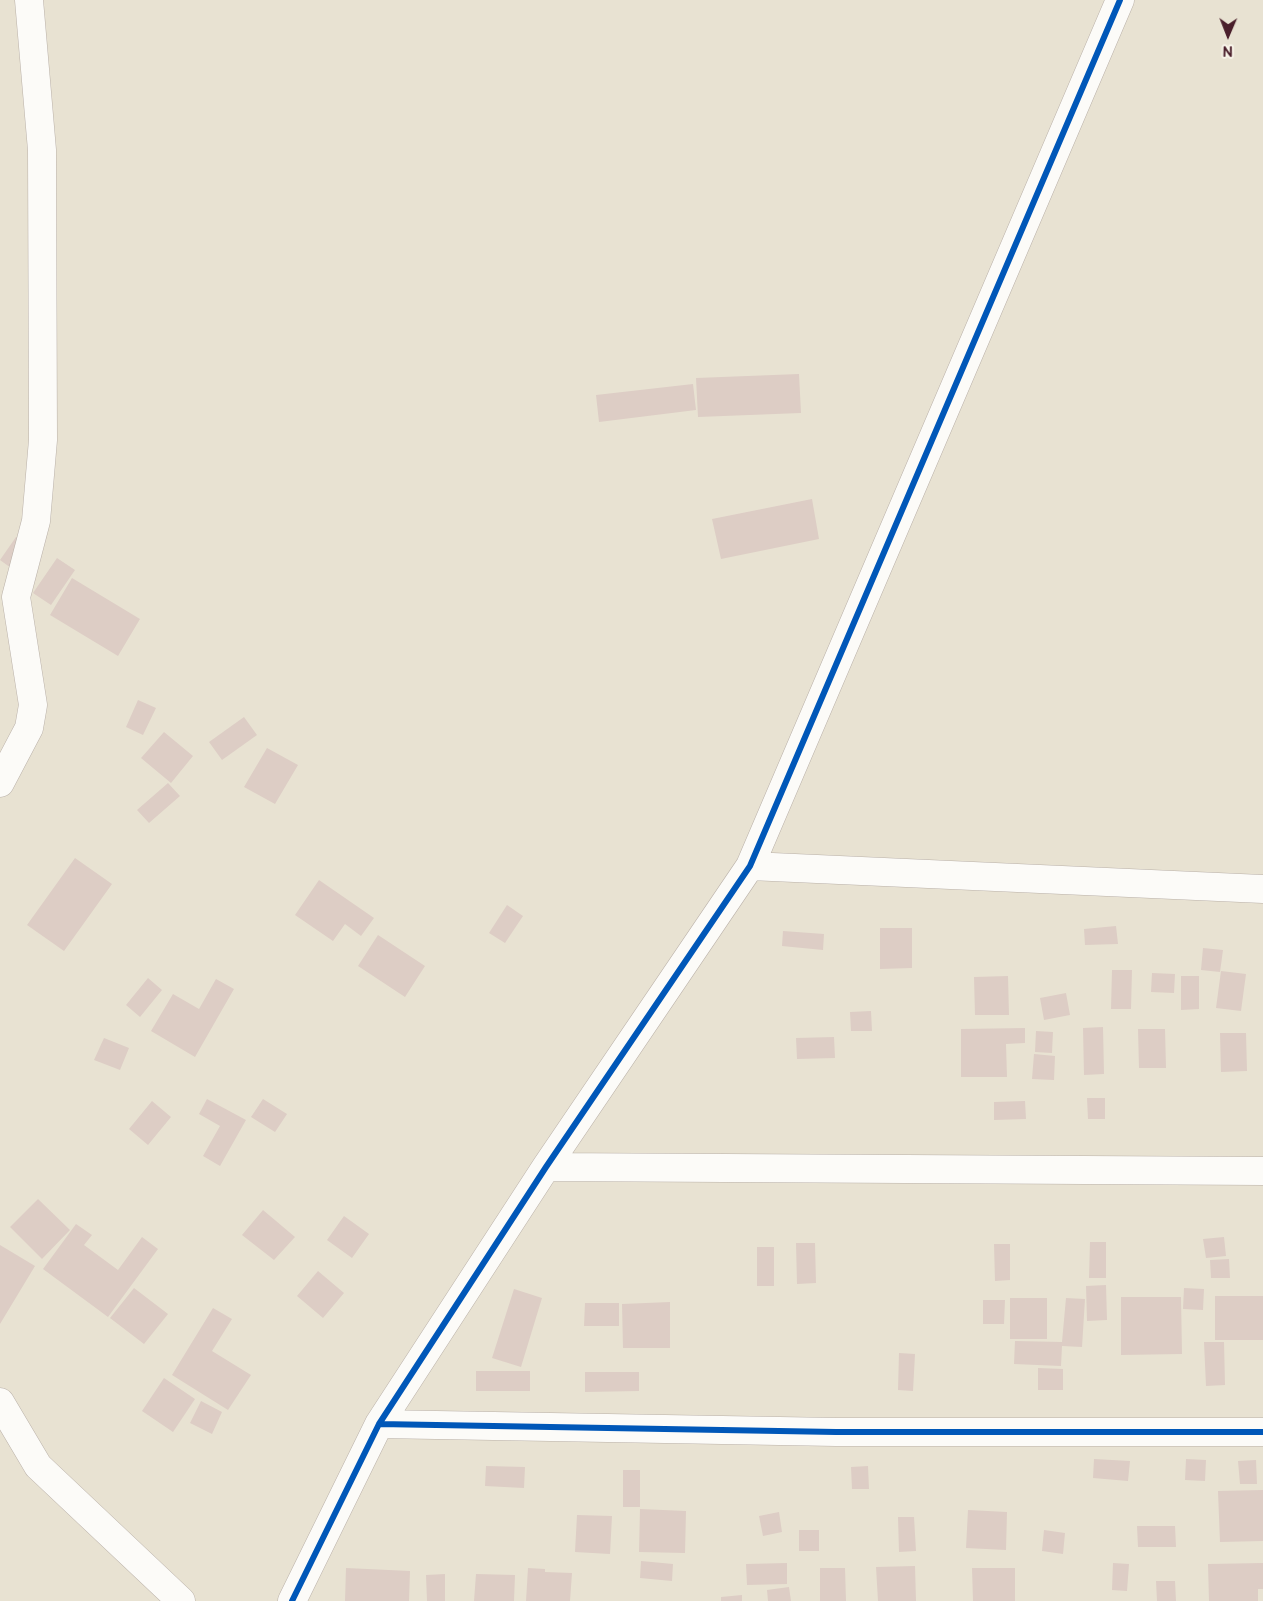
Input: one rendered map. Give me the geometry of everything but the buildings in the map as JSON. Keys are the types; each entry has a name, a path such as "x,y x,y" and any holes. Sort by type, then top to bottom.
{"street":[{"path":"0,782 30,728 32,705 16,597 36,521 44,440 42,150 29,0"},
{"path":"292,1601 379,1424 546,1167 750,866 1120,0"},
{"path":"750,866 1263,889"},
{"path":"546,1167 1263,1171"},
{"path":"0,1402 38,1466 181,1601"},
{"path":"379,1424 836,1432 1263,1432"}],"cycle path":[{"path":"292,1601 379,1424 546,1167 750,866 1120,0"},
{"path":"379,1424 836,1432 1263,1432"}]}
